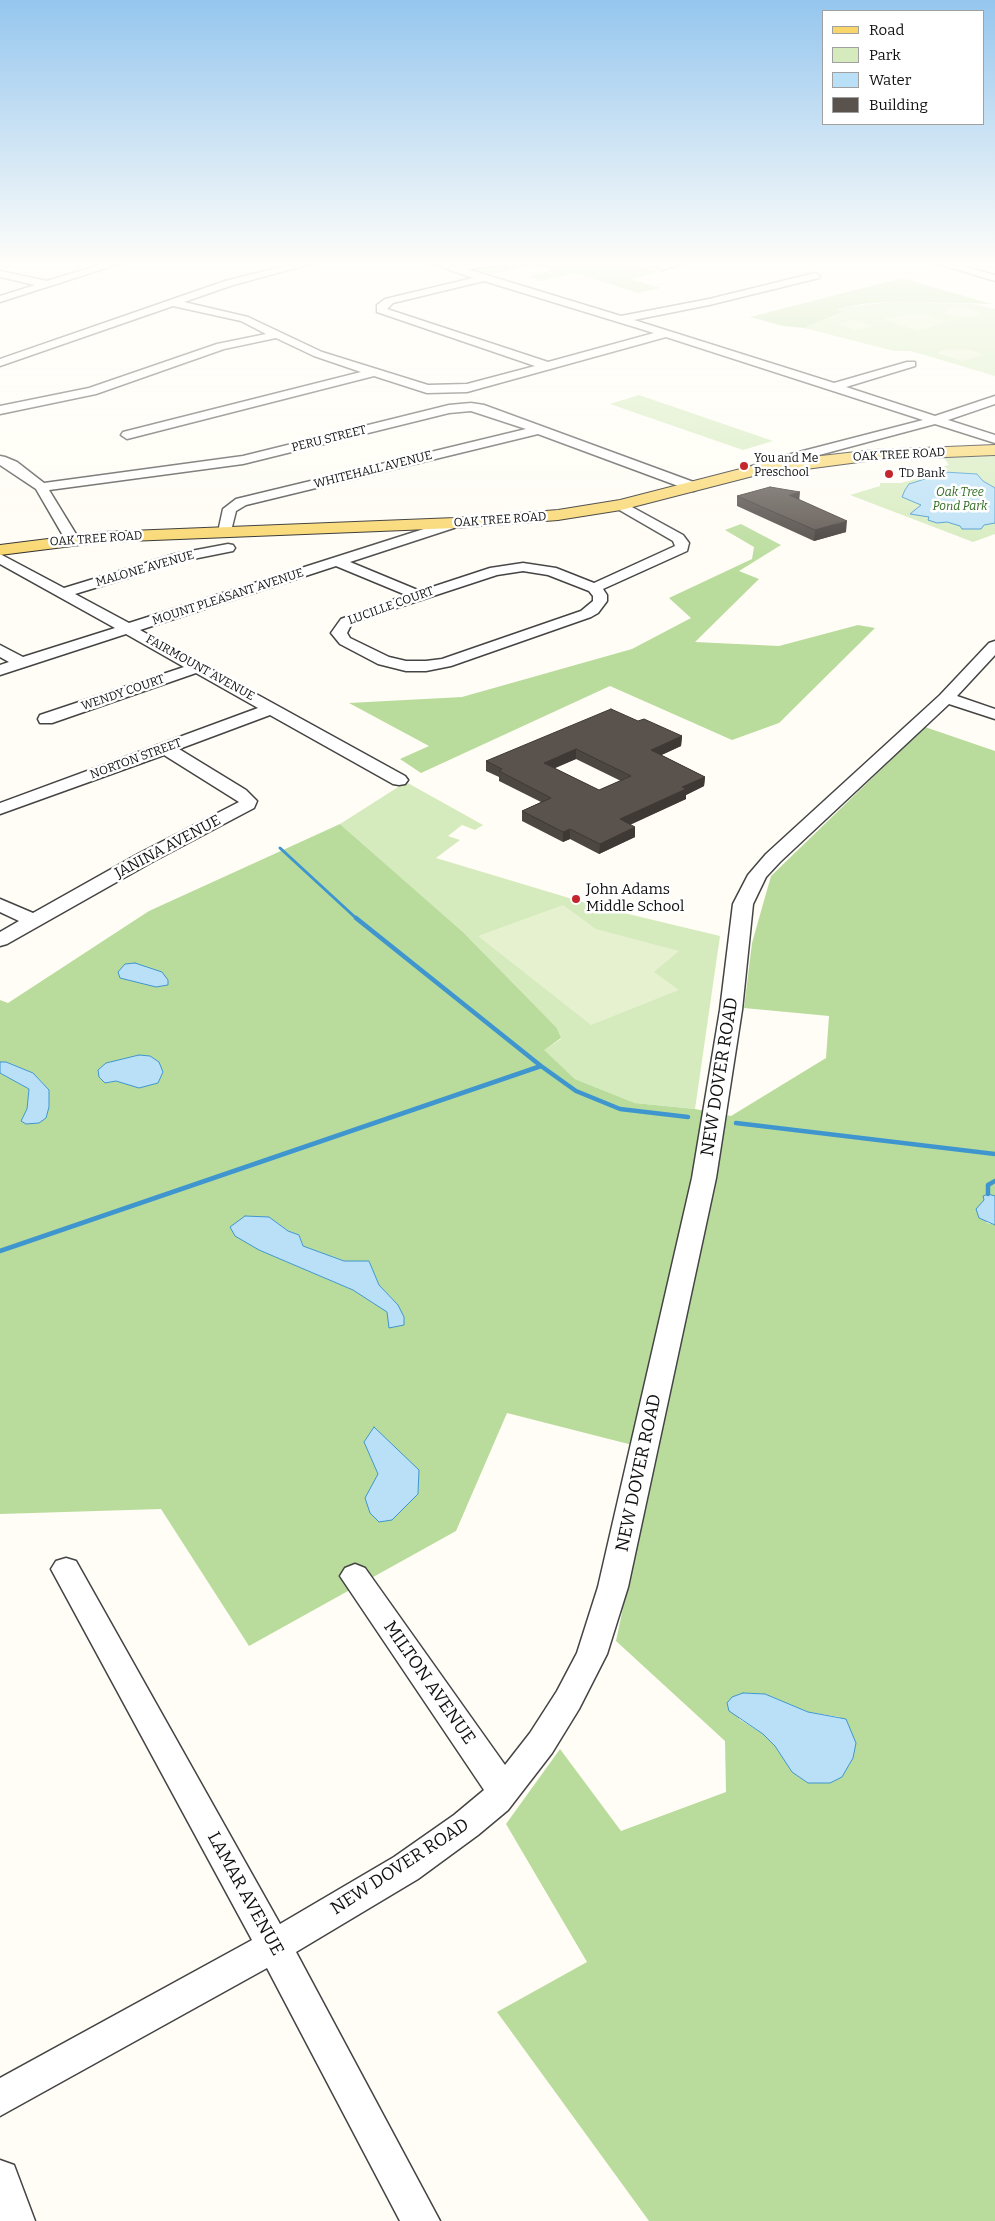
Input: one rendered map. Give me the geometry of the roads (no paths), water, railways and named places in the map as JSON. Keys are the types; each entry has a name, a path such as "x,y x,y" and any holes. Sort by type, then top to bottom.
{"main road":[{"name":"OAK TREE ROAD","path":"0,550 72,540 227,540 558,515 621,506 752,471 842,458 995,450"}],"street":[{"path":"0,410 92,391 165,366"},
{"path":"354,366 417,388 455,390 548,366"},
{"path":"771,366 995,439"},
{"path":"836,386 905,366"},
{"path":"127,435 374,372"},
{"path":"752,471 773,463 936,419 995,400"},
{"name":"PERU STREET","path":"41,487 243,460 460,408 480,408 694,487"},
{"path":"941,452 970,444 974,440 962,428"},
{"name":"WHITEHALL AVENUE","path":"227,540 230,509 241,502 539,430"},
{"path":"426,458 440,464"},
{"path":"0,460 12,465 41,487 72,540"},
{"path":"594,588 682,548 682,543 678,538 621,506"},
{"name":"MOUNT PLEASANT AVENUE","path":"0,670 455,523"},
{"name":"MALONE AVENUE","path":"63,592 180,557 227,540"},
{"name":"FAIRMOUNT AVENUE","path":"0,558 199,667 399,780"},
{"path":"336,561 418,596"},
{"name":"LUCILLE COURT","path":"523,567 551,571 594,588 600,595 600,601 593,610 586,614 436,665 416,667 388,663 341,638 340,629 352,618 495,571 523,567"},
{"name":"NEW DOVER ROAD","path":"0,2098 274,1946 379,1885 432,1850 476,1817 504,1790 541,1743 581,1677 602,1626 613,1587 704,1178 731,1010 743,904 758,875 773,858 946,698 995,646"},
{"path":"0,650 21,663"},
{"name":"WENDY COURT","path":"46,719 199,667"},
{"path":"946,698 995,714"},
{"name":"NORTON STREET","path":"0,809 272,709"},
{"name":"JANINA AVENUE","path":"0,940 248,804 248,800 240,794 165,748"},
{"path":"0,905 34,920"},
{"name":"LAMAR AVENUE","path":"66,1569 274,1946 421,2221"},
{"name":"MILTON AVENUE","path":"355,1576 504,1790"},
{"path":"0,2179 16,2221"}],"water":[{"path":"944,472 977,474 983,481 995,488 995,523 984,525 981,529 962,529 960,526 947,522 937,523 928,520 929,517 910,514 921,505 902,497 909,484 928,478 931,474"},
{"path":"135,963 162,972 168,980 168,985 156,987 120,978 118,972 125,964"},
{"path":"139,1055 150,1056 159,1062 163,1072 158,1083 139,1088 116,1081 105,1083 99,1077 98,1070 106,1063"},
{"path":"0,1062 6,1062 33,1073 49,1090 49,1107 46,1118 39,1123 26,1124 21,1121 27,1109 29,1089 0,1073"},
{"path":"988,1194 995,1196 995,1225 979,1218 976,1209 984,1200 983,1196"},
{"path":"245,1216 269,1217 288,1231 299,1235 303,1246 344,1261 369,1261 379,1285 398,1305 404,1317 404,1325 389,1328 387,1312 353,1290 259,1250 235,1236 230,1227"},
{"path":"374,1427 419,1470 418,1494 392,1520 379,1522 370,1513 365,1498 378,1474 364,1442"},
{"path":"743,1693 765,1694 808,1712 846,1719 856,1743 853,1758 842,1777 830,1783 808,1783 792,1772 775,1746 763,1734 729,1711 727,1703 732,1697"}],"waterway":[{"path":"280,848 357,919"},
{"path":"356,918 541,1066"},
{"path":"0,1251 541,1066"},
{"path":"541,1066 576,1091 620,1109 688,1117"},
{"path":"736,1123 995,1154"},
{"path":"988,1194 988,1185 995,1181"}],"place":[{"name":"You and Me Preschool","path":"744,466"},
{"name":"TD Bank","path":"889,474"},
{"name":"John Adams Middle School","path":"576,899"}],"park label":[{"name":"Oak Tree Pond Park","path":"960,500"}]}
